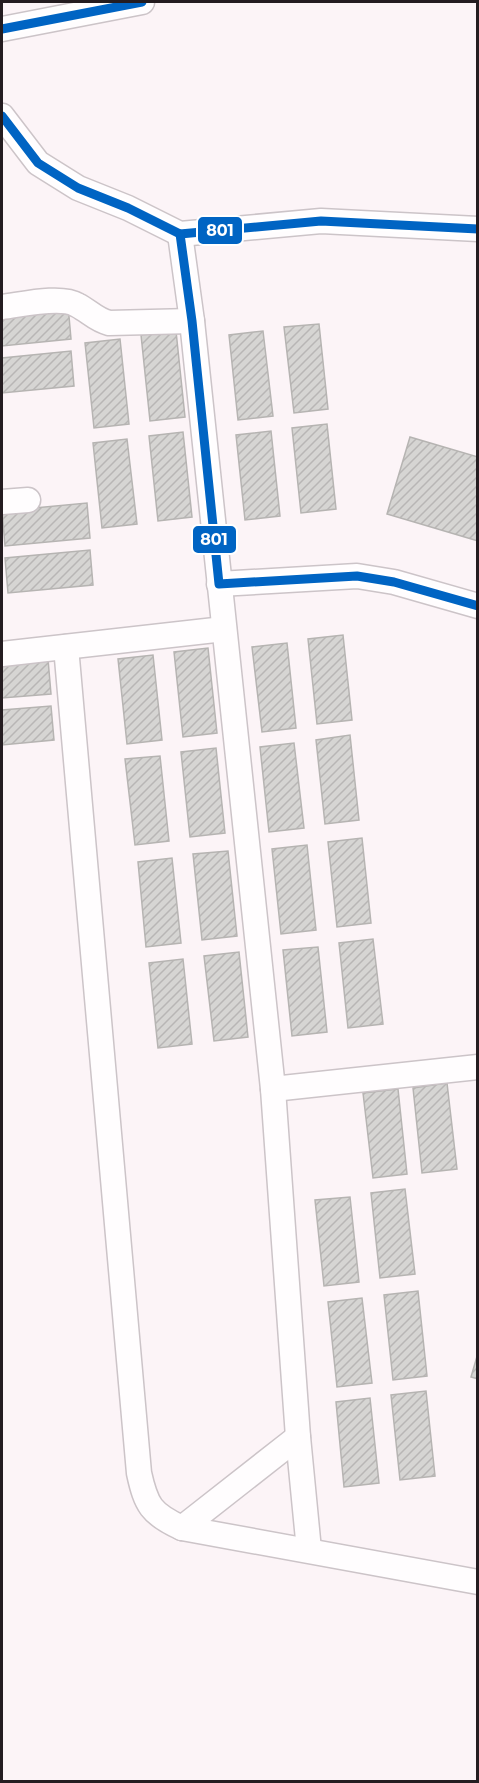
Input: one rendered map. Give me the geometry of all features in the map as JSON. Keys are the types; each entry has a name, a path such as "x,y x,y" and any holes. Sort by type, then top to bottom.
{"street":[{"path":"2,29 142,2"},
{"path":"2,116 38,163 78,188 128,208 180,234 321,221 477,229"},
{"path":"180,234 192,321 273,1089 298,1437 309,1551"},
{"path":"2,307 62,300 75,303 99,321 109,323 192,321"},
{"path":"2,502 28,500"},
{"path":"219,584 357,576 394,582 477,606"},
{"path":"2,654 224,629"},
{"path":"66,647 139,1473 145,1500 165,1520 182,1528 477,1582"},
{"path":"273,1089 477,1067"},
{"path":"182,1528 298,1437"}],"building":[{"path":"68,305 71,339 2,346 2,310"},
{"path":"319,324 328,409 294,413 284,327"},
{"path":"176,331 185,417 150,421 141,335"},
{"path":"263,331 273,416 238,420 229,335"},
{"path":"120,339 129,424 94,428 85,343"},
{"path":"71,351 74,386 2,393 2,358"},
{"path":"327,424 336,509 301,513 292,428"},
{"path":"271,431 280,516 245,520 236,435"},
{"path":"183,432 192,517 158,521 149,436"},
{"path":"410,437 478,457 478,541 387,514"},
{"path":"127,439 137,524 102,528 93,443"},
{"path":"87,503 90,538 5,546 2,511"},
{"path":"90,550 93,585 8,593 5,558"},
{"path":"343,635 352,720 317,724 308,639"},
{"path":"287,643 296,728 262,732 252,647"},
{"path":"208,648 217,733 183,737 174,652"},
{"path":"153,655 162,740 127,744 118,659"},
{"path":"48,659 51,694 2,698 2,663"},
{"path":"51,706 54,740 2,745 2,710"},
{"path":"350,735 359,820 325,824 316,740"},
{"path":"294,743 304,828 269,832 260,747"},
{"path":"216,748 225,833 190,837 181,752"},
{"path":"160,756 169,841 135,845 125,759"},
{"path":"362,838 371,923 337,927 328,842"},
{"path":"307,845 316,930 281,934 272,849"},
{"path":"228,851 237,936 202,940 193,854"},
{"path":"172,858 181,943 146,947 138,862"},
{"path":"373,939 383,1024 348,1028 339,943"},
{"path":"318,947 327,1032 292,1036 283,950"},
{"path":"239,952 248,1037 214,1041 204,956"},
{"path":"183,959 192,1044 158,1048 149,963"},
{"path":"447,1083 457,1169 422,1173 413,1088"},
{"path":"398,1089 407,1174 373,1178 363,1093"},
{"path":"405,1189 415,1274 380,1278 371,1193"},
{"path":"350,1197 359,1282 324,1286 315,1200"},
{"path":"418,1291 427,1376 393,1380 384,1295"},
{"path":"362,1298 372,1383 337,1387 328,1302"},
{"path":"478,1353 478,1379 471,1377"},
{"path":"426,1391 435,1476 400,1480 391,1395"},
{"path":"370,1398 379,1483 344,1487 336,1402"}],"transit line":[{"name":"801","path":"2,29 142,2"},
{"name":"801","path":"2,116 38,163 78,188 128,208 180,234 321,221 478,229"},
{"name":"801","path":"180,234 192,321 219,584 357,576 394,582 478,606"}]}
